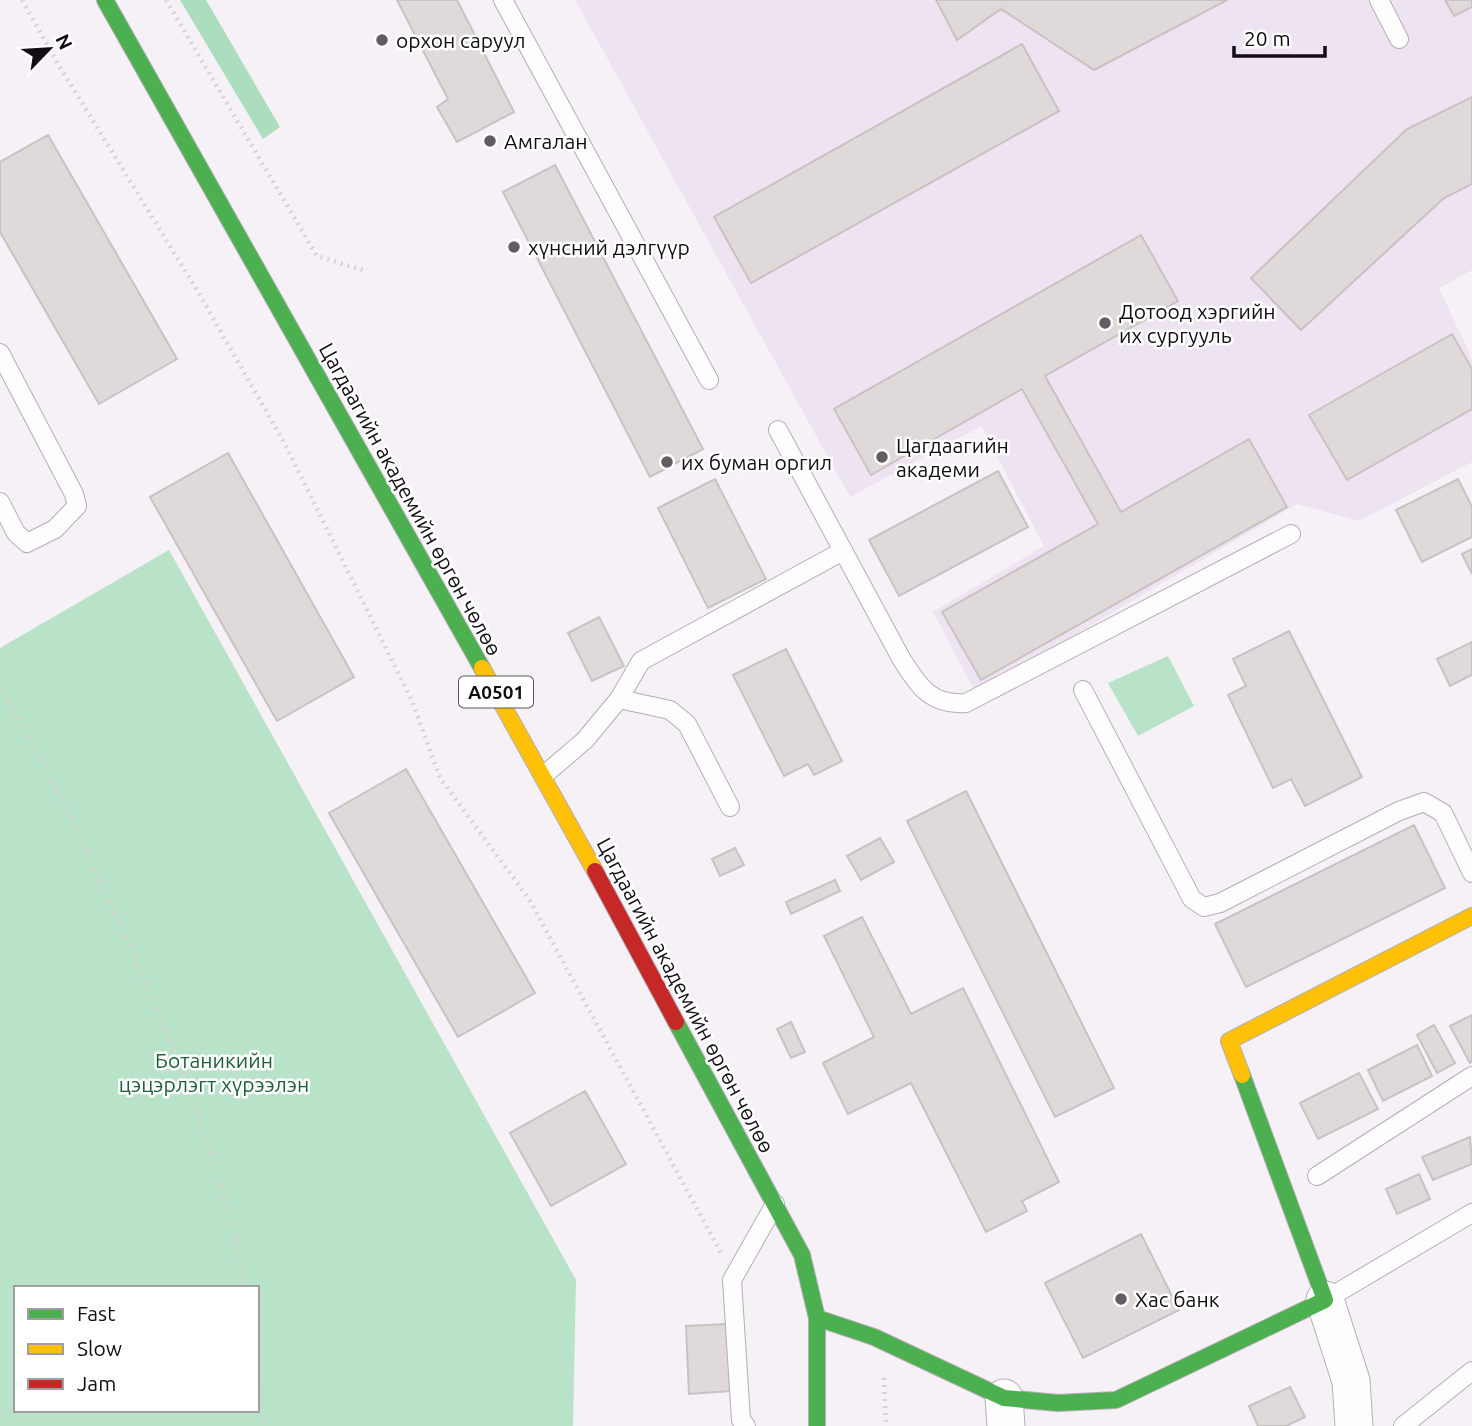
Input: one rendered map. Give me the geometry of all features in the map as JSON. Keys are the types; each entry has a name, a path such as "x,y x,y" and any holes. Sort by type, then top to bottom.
{"main road":[{"name":"Цагдаагийн академийн өргөн чөлөө","path":"105,0 543,776 802,1255 817,1318 817,1426"},
{"path":"817,1318 874,1337 1005,1412 1058,1403 1116,1401 1325,1300 1230,1041 1472,916"}],"street":[{"path":"1325,1300 1351,1381 1354,1426"}],"lane":[{"path":"503,0 709,380"},
{"path":"1380,0 1399,39"},
{"path":"0,353 74,494 77,506 55,529 27,543 16,533 0,502"},
{"path":"778,430 921,689 939,701 953,704 965,703 1292,534"},
{"path":"543,776 585,740 619,699 642,661 843,551"},
{"path":"1083,690 1192,899 1203,907 1220,902 1399,811 1424,803 1443,814 1472,873"},
{"path":"619,699 670,710 687,724 730,807"},
{"path":"1317,1176 1472,1076"},
{"path":"746,1426 741,1420 732,1280 775,1204"},
{"path":"1325,1300 1472,1213"},
{"path":"1403,1426 1472,1371"}],"path":[{"path":"22,0 261,401 412,701 440,778 529,899 720,1249 732,1280"},
{"path":"166,0 317,256 363,270"},
{"path":"0,687 28,735 138,964 182,1074 220,1182 245,1286"},
{"path":"259,1389 264,1426"}],"shaded area":[{"name":"Дотоод хэргийн их сургууль","path":"575,0 1472,0 1472,270 1439,288 1472,359 1472,462 1359,521 1297,504 976,693 933,612 1044,546 981,426 850,497"}],"green space":[{"path":"180,0 206,0 280,127 263,139"},
{"name":"Ботаникийн цэцэрлэгт хүрээлэн","path":"169,550 576,1280 573,1426 0,1426 0,648"},
{"path":"1168,656 1194,706 1138,736 1108,683"}],"building":[{"path":"397,0 457,0 514,112 457,142 437,107 448,99"},
{"path":"936,0 1227,0 1094,70 1001,9 957,40"},
{"path":"1445,0 1472,0 1472,7 1454,16"},
{"path":"1022,44 1059,111 751,283 714,217"},
{"path":"1472,97 1472,184 1444,198 1301,330 1251,278 1407,129"},
{"path":"48,135 177,359 99,404 0,232 0,162"},
{"path":"555,165 703,449 650,477 503,192"},
{"name":"Цагдаагийн академи","path":"1141,235 1178,301 1045,376 1121,512 1249,439 1287,507 981,680 942,612 1098,524 1022,389 871,475 834,409"},
{"path":"1452,334 1472,369 1472,409 1347,480 1309,415"},
{"path":"228,453 354,677 277,721 150,497"},
{"path":"998,471 1028,527 899,596 869,540"},
{"path":"715,479 766,579 708,608 658,508"},
{"path":"1458,479 1472,507 1472,537 1422,562 1396,510"},
{"path":"1472,549 1472,574 1462,554"},
{"path":"599,617 624,666 592,681 568,633"},
{"path":"1289,631 1362,777 1305,806 1291,779 1273,788 1228,695 1246,686 1233,659"},
{"path":"1472,642 1472,675 1450,686 1437,659"},
{"path":"786,649 842,761 814,775 808,764 784,776 733,675"},
{"path":"406,769 535,993 458,1037 329,813"},
{"path":"966,791 1114,1088 1055,1117 907,821"},
{"path":"1414,825 1445,888 1246,987 1215,924"},
{"path":"880,838 894,862 861,880 847,856"},
{"path":"735,848 744,865 720,876 712,859"},
{"path":"835,880 840,891 791,914 786,902"},
{"path":"862,917 911,1014 963,988 1059,1182 1022,1201 1027,1211 986,1232 911,1083 848,1114 823,1063 874,1037 824,936"},
{"path":"1472,1015 1472,1061 1470,1063 1450,1026"},
{"path":"791,1022 805,1052 791,1058 777,1029"},
{"path":"1434,1025 1455,1063 1437,1073 1417,1035"},
{"path":"1417,1045 1432,1076 1383,1101 1368,1070"},
{"path":"1359,1073 1378,1109 1318,1139 1300,1103"},
{"path":"585,1091 626,1164 551,1206 510,1133"},
{"path":"1470,1137 1472,1164 1433,1180 1422,1157"},
{"path":"1419,1174 1430,1199 1397,1214 1386,1189"},
{"path":"1141,1234 1179,1310 1083,1358 1045,1283"},
{"path":"727,1324 730,1391 689,1394 686,1326"},
{"path":"1290,1387 1305,1417 1286,1426 1258,1426 1249,1406"}],"traffic: fast":[{"path":"105,0 482,668"},
{"path":"676,1022 802,1255 817,1318 817,1426"},
{"path":"817,1318 874,1337 1004,1398 1058,1403 1116,1400 1325,1300 1242,1075"}],"traffic: slow":[{"path":"482,668 595,871"},
{"path":"1242,1075 1229,1041 1472,916"}],"traffic: jam":[{"path":"595,871 676,1022"}],"place":[{"name":"орхон саруул","path":"382,40"},
{"name":"Амгалан","path":"490,141"},
{"name":"хүнсний дэлгүүр","path":"514,247"},
{"name":"Дотоод хэргийн их сургууль","path":"1105,323"},
{"name":"Цагдаагийн академи","path":"882,457"},
{"name":"их буман оргил","path":"667,462"},
{"name":"Хас банк","path":"1121,1299"}]}
